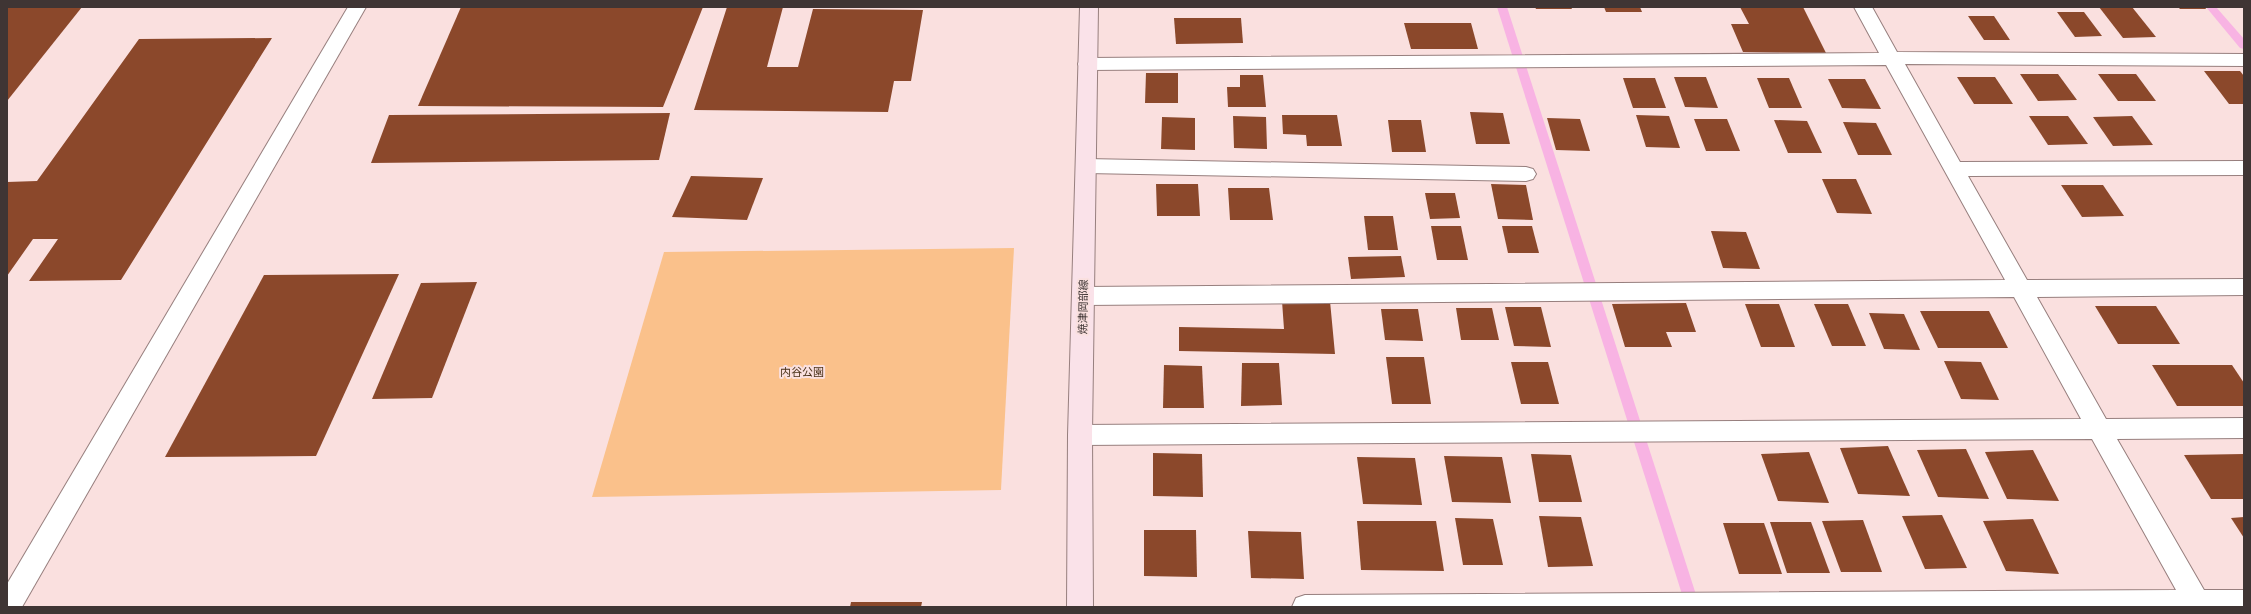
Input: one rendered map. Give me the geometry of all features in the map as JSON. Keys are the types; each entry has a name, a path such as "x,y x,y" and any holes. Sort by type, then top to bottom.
{"main road":[{"name":"焼津岡部線","path":"1080,607 1080,435 1089,7"}],"street":[{"path":"8,607 357,7"},
{"path":"1863,7 2197,604"},
{"path":"1087,64 1861,60 1891,58 2244,60"},
{"path":"1086,166 1526,174"},
{"path":"1954,169 2244,168"},
{"path":"1084,296 2021,287 2244,287"},
{"path":"1080,435 2244,428"},
{"path":"1305,607 2197,604 2244,602"}],"green space":[{"name":"内谷公園","path":"1014,248 1001,490 592,497 664,252"}],"building":[{"path":"7,7 82,7 7,101"},
{"path":"461,7 703,7 663,107 418,106"},
{"path":"727,7 783,7 767,67 798,67 813,9 923,10 911,81 894,81 888,112 694,110"},
{"path":"1535,7 1571,7 1572,9 1536,9"},
{"path":"1604,7 1640,7 1642,12 1606,12"},
{"path":"1740,7 1803,7 1826,53 1743,52 1731,24 1749,24"},
{"path":"2099,7 2132,7 2156,37 2123,38"},
{"path":"2178,7 2205,7 2206,9 2180,9"},
{"path":"2057,12 2084,12 2102,36 2075,37"},
{"path":"1968,16 1994,16 2010,40 1984,40"},
{"path":"1174,18 1241,18 1243,43 1176,44"},
{"path":"1404,23 1471,23 1478,49 1411,49"},
{"path":"272,38 121,280 29,281 58,239 33,239 7,276 7,182 37,181 139,39"},
{"path":"2204,71 2240,71 2244,76 2244,104 2229,104"},
{"path":"1146,73 1178,73 1178,103 1145,103"},
{"path":"2020,74 2058,74 2077,100 2038,101"},
{"path":"2098,74 2136,74 2156,101 2118,101"},
{"path":"1240,75 1263,75 1266,107 1228,107 1227,87 1240,87"},
{"path":"1674,77 1706,77 1718,108 1685,107"},
{"path":"1957,77 1995,77 2013,104 1974,104"},
{"path":"1623,78 1655,78 1666,108 1633,108"},
{"path":"1757,78 1789,78 1802,108 1769,108"},
{"path":"1828,79 1865,79 1881,109 1842,108"},
{"path":"1470,112 1503,113 1510,144 1476,144"},
{"path":"670,113 659,160 371,163 389,115"},
{"path":"1282,115 1337,115 1342,146 1307,146 1306,135 1283,134"},
{"path":"1636,115 1669,116 1680,148 1646,147"},
{"path":"1233,116 1266,117 1267,149 1234,148"},
{"path":"2029,116 2068,116 2088,144 2048,145"},
{"path":"2132,116 2153,145 2113,146 2093,117"},
{"path":"1162,117 1195,118 1195,150 1161,149"},
{"path":"1547,118 1580,119 1590,151 1556,150"},
{"path":"1694,119 1727,119 1740,151 1706,151"},
{"path":"1388,120 1421,120 1426,152 1392,152"},
{"path":"1774,120 1807,121 1822,153 1788,153"},
{"path":"1843,122 1876,123 1892,155 1858,155"},
{"path":"691,176 763,178 747,220 672,217"},
{"path":"1822,179 1856,179 1872,214 1837,213"},
{"path":"1156,184 1198,184 1200,216 1157,216"},
{"path":"1491,184 1526,185 1533,220 1498,219"},
{"path":"2061,185 2103,185 2124,216 2082,217"},
{"path":"1228,188 1269,188 1273,220 1230,220"},
{"path":"1425,193 1455,193 1460,218 1430,219"},
{"path":"1364,216 1393,216 1398,250 1368,250"},
{"path":"1431,226 1461,226 1468,260 1437,260"},
{"path":"1502,226 1532,226 1539,253 1508,253"},
{"path":"1711,231 1746,232 1760,269 1723,268"},
{"path":"1401,256 1405,277 1351,279 1348,257"},
{"path":"399,274 316,456 165,457 264,275"},
{"path":"477,282 432,398 372,399 421,283"},
{"path":"1282,301 1330,301 1335,354 1179,351 1179,327 1284,329"},
{"path":"1686,303 1696,332 1666,332 1672,347 1625,347 1612,304"},
{"path":"1745,304 1779,304 1795,347 1761,347"},
{"path":"1814,304 1848,304 1866,346 1832,346"},
{"path":"2095,306 2156,306 2180,344 2118,344"},
{"path":"1505,307 1541,307 1551,347 1514,346"},
{"path":"1456,308 1492,308 1499,340 1461,340"},
{"path":"1381,309 1418,309 1423,341 1385,340"},
{"path":"1920,311 1989,311 2008,348 1938,348"},
{"path":"1869,313 1904,314 1920,350 1884,349"},
{"path":"1386,357 1424,357 1431,404 1392,404"},
{"path":"1944,361 1981,362 1999,400 1961,399"},
{"path":"1511,362 1548,362 1559,404 1521,404"},
{"path":"1242,363 1279,363 1282,405 1241,406"},
{"path":"1164,365 1202,366 1204,408 1163,408"},
{"path":"2152,365 2232,365 2244,383 2244,406 2177,406"},
{"path":"1888,446 1910,496 1858,494 1840,448"},
{"path":"1966,449 1989,499 1938,497 1917,450"},
{"path":"2033,450 2059,501 2007,499 1985,452"},
{"path":"1809,452 1829,503 1778,501 1761,454"},
{"path":"1153,453 1202,454 1203,497 1153,496"},
{"path":"1531,454 1571,455 1582,502 1539,502"},
{"path":"2244,454 2244,499 2211,499 2184,455"},
{"path":"1444,456 1502,457 1511,503 1452,502"},
{"path":"1357,457 1415,458 1422,505 1363,504"},
{"path":"1942,515 1967,568 1925,569 1902,516"},
{"path":"1539,516 1581,517 1593,566 1548,567"},
{"path":"2244,517 2244,538 2231,518"},
{"path":"1455,518 1493,519 1503,565 1463,565"},
{"path":"2033,519 2059,574 2006,571 1983,521"},
{"path":"1863,520 1882,572 1841,572 1822,521"},
{"path":"1357,521 1436,521 1444,571 1361,570"},
{"path":"1770,522 1811,522 1830,573 1787,573"},
{"path":"1723,523 1764,523 1782,574 1739,574"},
{"path":"1144,530 1196,530 1197,577 1144,576"},
{"path":"1248,531 1301,532 1304,579 1251,578"},
{"path":"851,602 922,602 921,607 850,607"}],"waterway":[{"path":"1502,7 1693,607"},
{"path":"2211,7 2244,46"}]}
